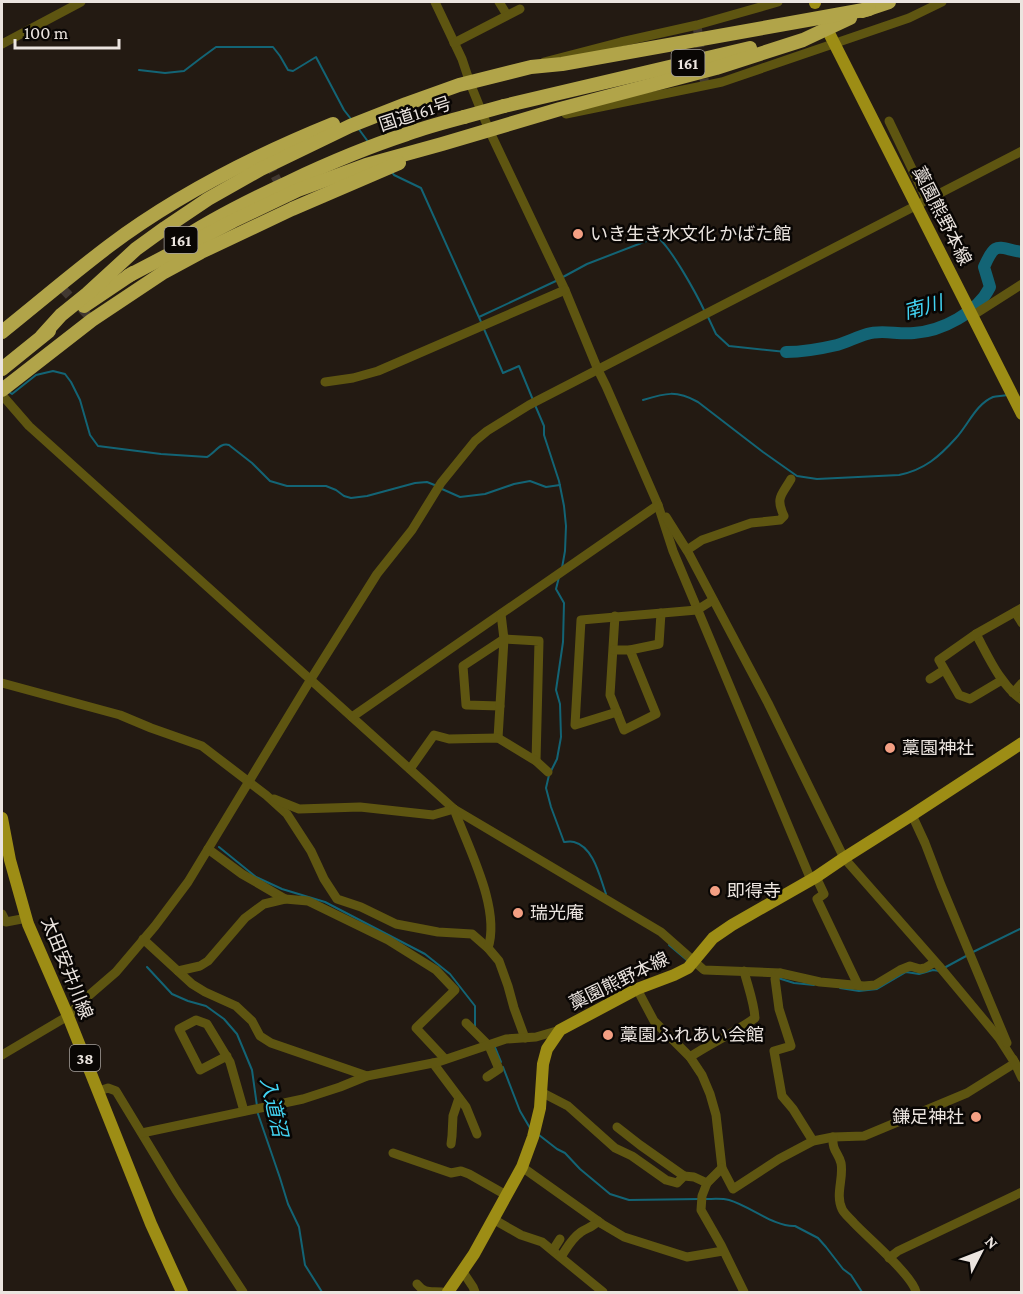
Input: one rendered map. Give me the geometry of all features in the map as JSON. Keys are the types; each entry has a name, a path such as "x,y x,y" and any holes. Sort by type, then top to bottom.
{"highway":[{"name":"国道161号","path":"6,365 104,291 193,232 258,196 308,173 407,134 464,117 743,50 889,2"},
{"path":"2,332 62,287 109,246 202,186 397,100 406,104 459,85 531,67 562,64 869,9"},
{"path":"128,276 298,190 560,109 716,68 803,40 869,9"},
{"path":"42,336 61,315 136,249 165,228 208,199 352,121"},
{"path":"2,390 92,320 164,272 290,206 385,164"}],"main road":[{"name":"藁園熊野本線","path":"832,40 922,202 970,312 1016,403"},
{"name":"藁園熊野本線","path":"448,1293 463,1272 522,1167 540,1108 543,1064 547,1049 560,1030 637,989 674,975 692,964 713,938 732,925 813,879 1022,743"},
{"name":"太田安井川線","path":"2,818 10,860 28,924 99,1091 151,1224 182,1293"}],"street":[{"path":"435,2 462,60 489,130 561,283 658,505 673,551 698,610 813,879 824,894 817,899 858,986"},
{"path":"499,2 507,15"},
{"path":"531,67 555,58 697,26 778,2"},
{"path":"560,109 565,114 722,82 832,40 909,18 940,2"},
{"path":"2,44 76,3"},
{"path":"454,43 520,9"},
{"path":"889,122 922,202"},
{"path":"2,1055 68,1016 116,972 155,926 182,890 208,849 377,574 412,530 441,483 475,441 487,431 534,403 1022,151"},
{"path":"325,382 378,371 483,326 561,283"},
{"path":"970,312 1022,284"},
{"path":"2,396 29,426 454,809 662,932 692,964 704,970 858,986 874,985 910,966 920,969 935,962"},
{"path":"687,550 702,540 751,523 780,520 784,516 778,504 791,479"},
{"path":"658,505 687,550 773,713 844,858 999,1038 1015,1063"},
{"path":"352,717 658,505"},
{"path":"569,620 698,610 713,600"},
{"path":"1002,680 970,699 959,695 939,660 976,634 1018,610 1022,623"},
{"path":"614,650 630,650 659,644 661,613"},
{"path":"498,738 504,639 501,614"},
{"path":"615,616 610,695 624,730 656,714 630,650"},
{"path":"581,620 575,725 616,712"},
{"path":"976,634 1002,680 1022,700"},
{"path":"500,706 466,705 463,666 504,639 539,641 536,761"},
{"path":"930,679 944,670"},
{"path":"2,682 120,715 202,746 266,795 287,814 300,833 318,864 336,907 436,970 455,990 416,1028 445,1059"},
{"path":"1013,693 1022,683"},
{"path":"410,769 434,735 449,739 498,738 536,761 548,772"},
{"path":"266,795 299,809 360,807 433,815 454,809"},
{"path":"454,809 491,911 491,941 488,948"},
{"path":"912,815 1022,1078"},
{"path":"208,849 242,874 285,899"},
{"path":"178,971 201,966 208,961 245,918 264,904 285,899 336,907 361,907 396,924 438,932 472,934 499,962 525,1038"},
{"path":"2,914 6,922 27,918"},
{"path":"143,939 192,984 236,1006 252,1022 260,1036 272,1043 366,1076"},
{"path":"690,1057 754,1018 754,1007 745,974"},
{"path":"777,976 779,1009 791,1046 774,1052 780,1088 782,1096 813,1141"},
{"path":"637,989 654,1021 690,1057 702,1075 716,1115 722,1168 731,1192 779,1159 813,1141 833,1137 864,1136 967,1092 1015,1063"},
{"path":"227,1056 200,1070 180,1029 196,1020 207,1024 227,1056 230,1062 244,1111"},
{"path":"466,1023 493,1044 499,1069 487,1077"},
{"path":"142,1133 303,1099 366,1076 433,1063 506,1039 543,1036 560,1030"},
{"path":"433,1063 466,1107 477,1134"},
{"path":"99,1091 108,1088 116,1091 176,1190 243,1293"},
{"path":"541,1092 568,1106 615,1148 632,1156 666,1180 677,1184 684,1176"},
{"path":"451,1144 453,1116 459,1098"},
{"path":"617,1127 684,1176 707,1183"},
{"path":"833,1137 832,1146 841,1162 839,1190 842,1210 914,1286 916,1293"},
{"path":"632,1156 640,1145"},
{"path":"393,1153 451,1173 461,1171 506,1195"},
{"path":"522,1167 624,1237 687,1257 723,1251"},
{"path":"722,1168 707,1183 701,1200 701,1210 744,1293"},
{"path":"889,1258 897,1251 1022,1192"},
{"path":"493,1219 521,1235 542,1242 603,1293"},
{"path":"561,1257 578,1234 594,1226 598,1221"},
{"path":"553,1250 560,1239"},
{"path":"463,1272 475,1293"},
{"path":"417,1284 421,1290 426,1292 442,1293"}],"waterway":[{"path":"139,70 165,73 184,71 216,47 273,47 288,70 293,71 316,57 351,119"},
{"path":"358,128 369,143"},
{"path":"391,171 394,175 421,188 482,324"},
{"path":"563,277 587,264 657,237 676,261 705,312"},
{"name":"南川","path":"786,352 841,344 873,333 914,333 936,329 958,319 977,305 984,296 990,287 984,267 995,249 1022,252"},
{"path":"479,317 558,280"},
{"path":"708,317 716,334 729,346 786,352"},
{"path":"484,329 503,373 519,366 533,400"},
{"path":"9,392 12,394 36,375 53,371 65,374 80,400 90,435 98,446 207,457 226,444 252,463 270,481 287,486 326,486 351,498 415,483 427,482 437,486"},
{"path":"643,400 671,394 690,398 797,476 817,479 899,475 916,470 943,451 987,400 1007,395"},
{"path":"535,405 544,426 544,435 559,481 564,506 566,526 562,568"},
{"path":"442,489 460,497 485,494 530,481 546,487 560,485"},
{"path":"559,577 556,589 564,603 563,642 556,690 560,704 561,737 557,759 549,775 546,788 564,842 574,842 587,850 606,894"},
{"path":"219,847 256,877 282,889 325,902 425,954 450,974 475,1006 475,1026"},
{"path":"973,952 1022,928"},
{"path":"669,945 688,961"},
{"path":"944,968 968,955"},
{"name":"入道沼","path":"147,967 172,994 206,1006 224,1019 237,1034 252,1070 257,1106"},
{"path":"840,988 859,991 877,989 906,972 919,974 933,970 940,971"},
{"path":"778,978 794,983 814,985"},
{"path":"494,1045 501,1062"},
{"path":"503,1067 520,1111 530,1128"},
{"name":"入道沼","path":"257,1111 288,1204 299,1227 305,1265 322,1292"},
{"path":"539,1135 565,1153 610,1194 629,1200 700,1199"},
{"path":"705,1199 729,1200 770,1220 795,1226 818,1238 843,1269 851,1275 862,1292"}],"tunnel":[{"path":"697,25 705,86"},
{"path":"269,164 282,190"},
{"path":"63,289 92,320"}],"place":[{"name":"いき生き水文化 かばた館","path":"578,234"},
{"name":"藁園神社","path":"890,748"},
{"name":"即得寺","path":"715,891"},
{"name":"瑞光庵","path":"518,913"},
{"name":"藁園ふれあい会館","path":"608,1035"},
{"name":"鎌足神社","path":"976,1117"}]}
